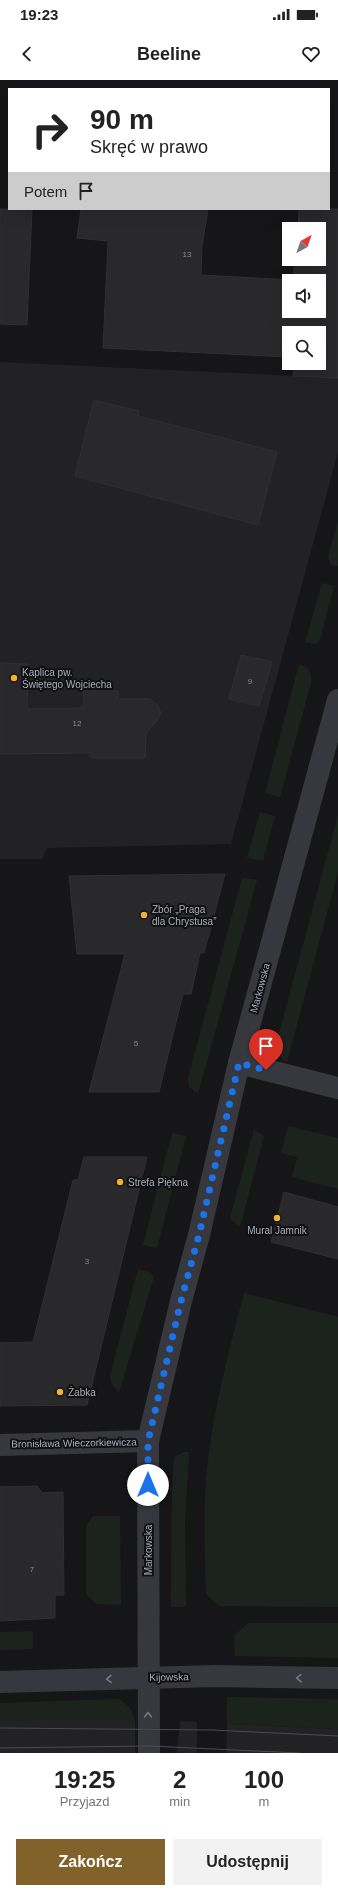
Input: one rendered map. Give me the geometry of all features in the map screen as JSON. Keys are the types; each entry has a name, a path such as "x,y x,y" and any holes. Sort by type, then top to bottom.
{"street":[{"name":"Markowska","path":"149,1753 148,1441 181,1301 199,1235 239,1063 338,700"},
{"path":"239,1063 338,1088"},
{"name":"Bronisława Wieczorkiewicza","path":"0,1445 148,1441"},
{"name":"Kijowska","path":"0,1682 214,1676 338,1678"}],"shaded area":[{"path":"0,362 338,378 338,452 231,844 47,848 42,859 0,859"},
{"path":"338,521 338,566 331,565 328,557"},
{"path":"322,583 334,586 320,640 316,644 305,642"},
{"path":"299,664 308,669 311,676 311,683 280,797 265,793"},
{"path":"260,812 275,816 263,861 247,858"},
{"path":"338,815 338,872 287,1062 274,1052"},
{"path":"242,878 257,880 198,1094 189,1087 188,1078"},
{"path":"288,1126 338,1138 338,1189 292,1177 297,1157 281,1153"},
{"path":"254,1129 264,1136 240,1227 230,1218"},
{"path":"172,1133 186,1136 157,1248 143,1245"},
{"path":"138,1269 150,1272 154,1277 119,1392 112,1385 110,1376"},
{"path":"244,1293 338,1317 338,1607 219,1606 206,1594 204,1536 206,1478 209,1454 221,1385"},
{"path":"184,1452 189,1452 185,1523 186,1607 171,1607 172,1489 174,1457"},
{"path":"93,1516 120,1516 121,1605 96,1604 86,1594 86,1526"},
{"path":"248,1623 338,1623 338,1658 235,1656 234,1636"},
{"path":"33,1631 33,1649 0,1650 0,1632"},
{"path":"227,1697 338,1699 338,1729 227,1724"},
{"path":"118,1699 129,1708 135,1721 0,1721 0,1703"},
{"path":"0,1721 135,1721 135,1753 0,1753"},
{"path":"180,1721 197,1722 197,1753 177,1753"},
{"path":"227,1724 338,1729 338,1753 226,1753"}],"building":[{"path":"0,209 32,210 27,325 0,324"},
{"path":"338,209 338,378 293,376 293,370 326,370 326,326 282,326 282,357 103,348 108,241 77,238 81,210 208,210 202,246 201,275 282,279 282,318 326,318 326,274 294,274 294,266 326,266 326,222 298,222 299,210"},
{"path":"94,400 139,411 138,416 277,452 258,525 75,476"},
{"path":"241,655 272,662 259,706 229,699"},
{"path":"0,663 28,664 27,709 83,708 84,691 118,691 118,699 150,699 157,705 161,713 157,721 146,733 145,758 91,758 91,753 0,754"},
{"path":"225,874 204,953 200,953 191,994 183,994 159,1092 89,1092 125,954 77,954 69,876"},
{"path":"84,1157 147,1157 87,1405 0,1406 0,1343 33,1342 73,1180 78,1180"},
{"path":"284,1192 338,1207 338,1259 271,1242"},
{"path":"37,1486 42,1493 63,1492 64,1595 55,1595 55,1618 0,1621 0,1487"}],"tram line":[{"path":"0,1728 212,1730 338,1736"},
{"path":"0,1748 149,1746 299,1753"}],"place":[{"name":"Kaplica pw. Świętego Wojciecha","path":"14,678"},
{"name":"Zbór „Praga dla Chrystusa”","path":"144,915"},
{"name":"Strefa Piękna","path":"120,1182"},
{"name":"Mural Jamnik","path":"277,1218"},
{"name":"Żabka","path":"60,1392"}],"route":[{"path":"148,1485 148,1441 181,1301 199,1235 239,1063 266,1070"}]}
